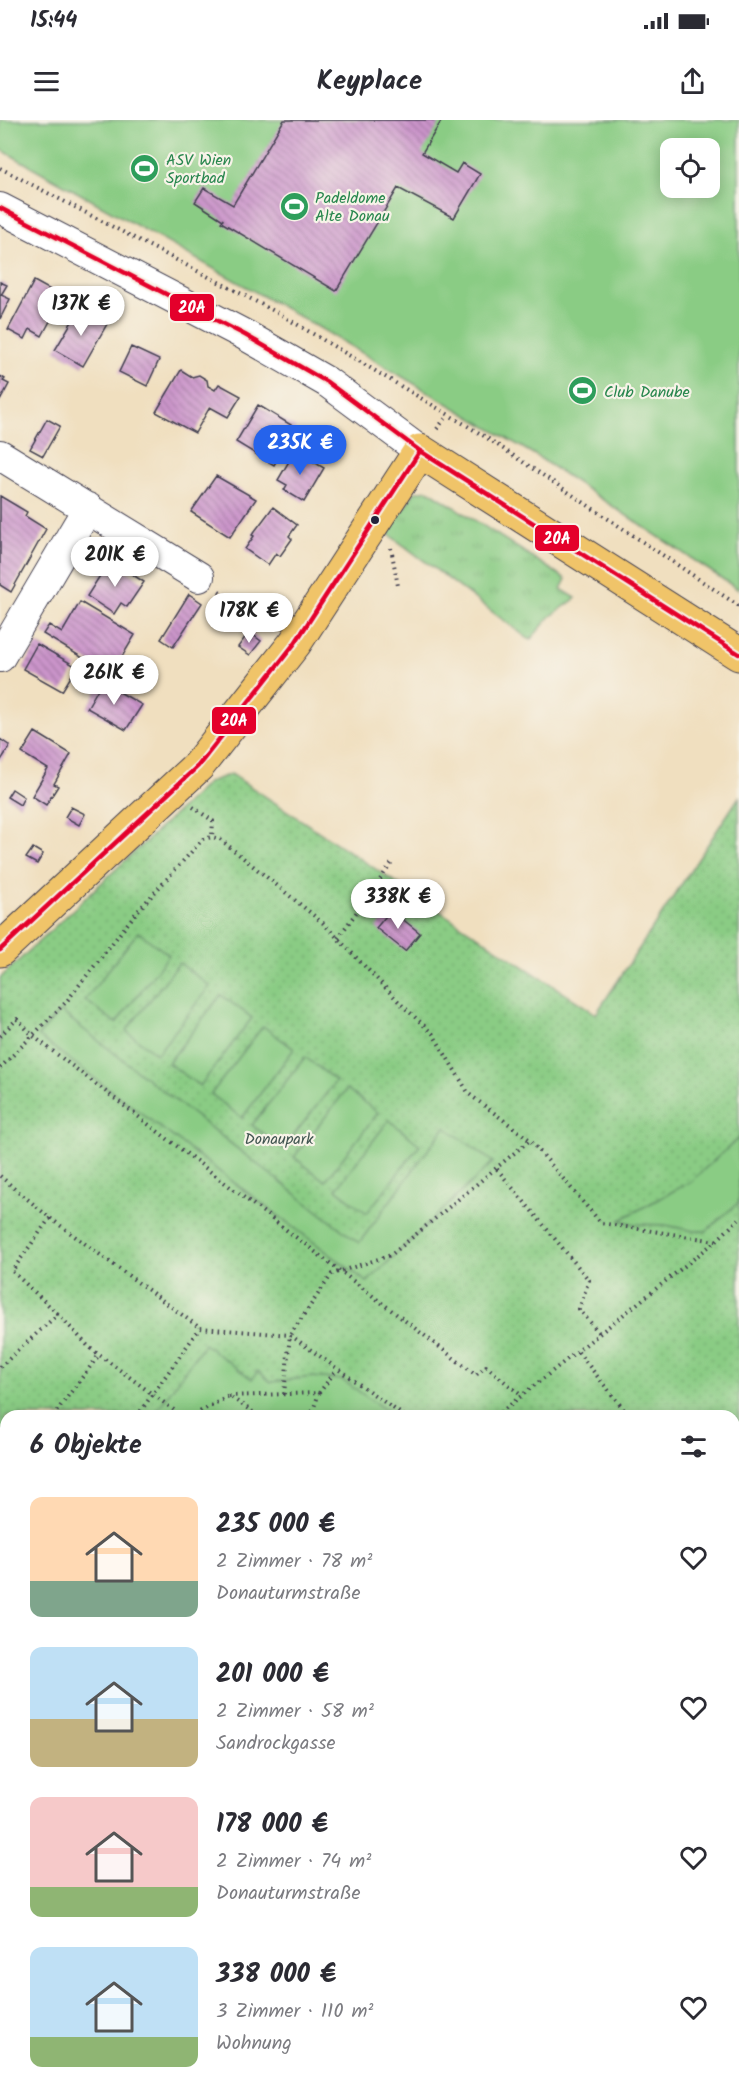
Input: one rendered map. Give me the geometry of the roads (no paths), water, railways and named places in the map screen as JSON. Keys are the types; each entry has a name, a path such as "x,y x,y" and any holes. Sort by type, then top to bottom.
{"main road":[{"path":"0,950 198,766 295,643 420,450 739,654"}],"street":[{"path":"0,208 245,335 327,382 420,450"},
{"path":"0,455 198,577"},
{"path":"0,657 88,508"}],"place":[{"name":"ASV Wien Sportbad","path":"145,168"},
{"name":"Padeldome Alte Donau","path":"294,206"},
{"name":"Club Danube","path":"583,391"}],"park label":[{"name":"Donaupark","path":"279,1138"}]}
